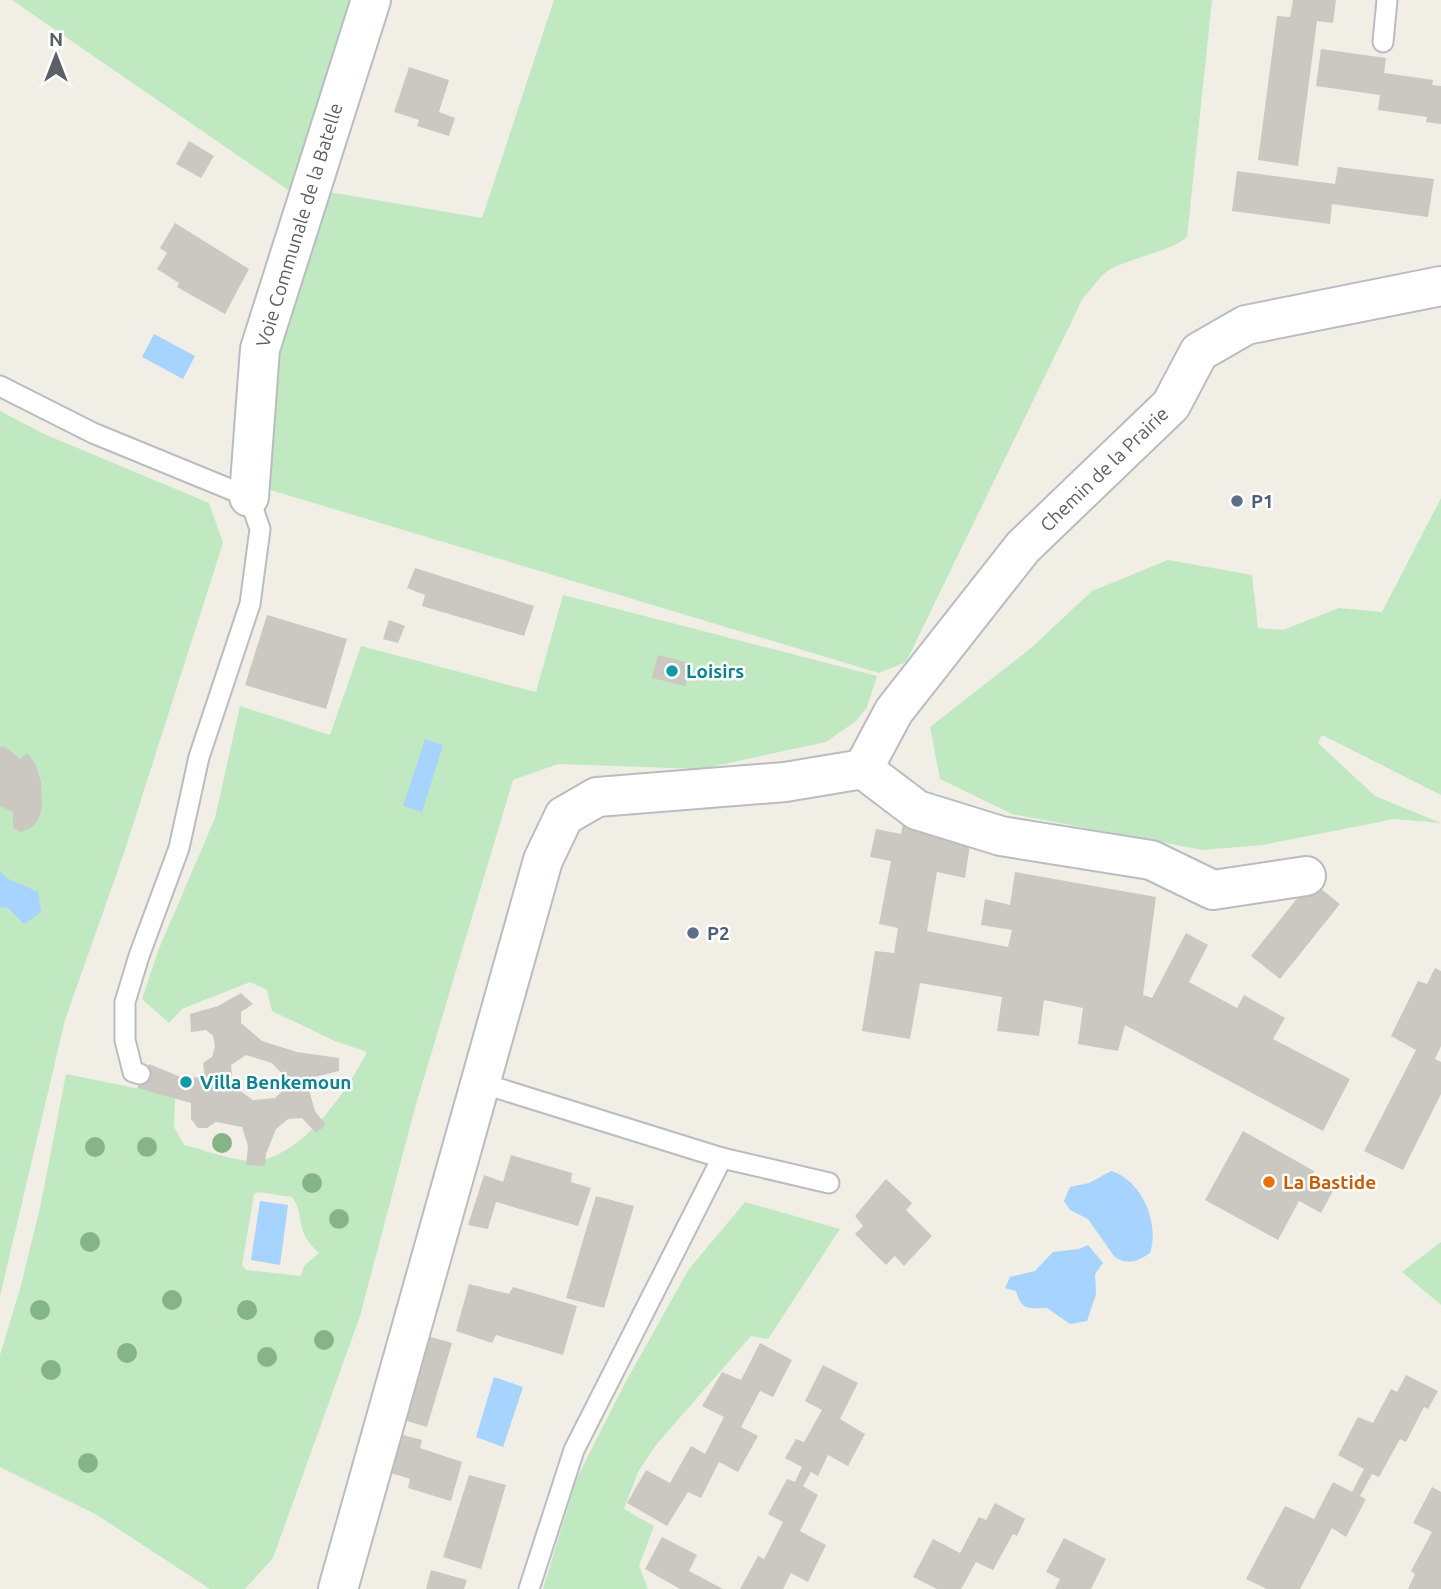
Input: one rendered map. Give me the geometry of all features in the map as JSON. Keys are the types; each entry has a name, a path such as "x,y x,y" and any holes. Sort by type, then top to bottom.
{"street":[{"name":"Voie Communale de la Batelle","path":"249,497 260,349 371,0"},
{"name":"Chemin de la Prairie","path":"863,769 894,711 1023,547 1171,405 1199,352 1246,325 1441,286"},
{"path":"338,1589 543,860 564,816 597,797 785,782 863,769 917,810 1001,836 1151,860 1213,890 1306,876"}],"lane":[{"path":"1383,42 1387,0"},
{"path":"0,386 93,433 249,497 260,529 250,604 199,757 179,848 125,1002 125,1040 133,1072 140,1074"},
{"path":"481,1083 722,1158 829,1184"},
{"path":"529,1589 574,1450 722,1158"}],"green space":[{"path":"12,0 353,0 291,192"},
{"path":"554,0 1212,0 1187,237 1172,246 1111,269 1083,298 906,662 879,673 267,489 264,397 329,192 482,218"},
{"path":"0,411 44,434 209,503 223,543 124,853 65,1020 0,1296"},
{"path":"1441,498 1441,795 1322,735 1318,743 1375,796 1441,823 1394,819 1263,845 1203,850 1012,814 940,779 930,727 1031,648 1092,591 1168,560 1252,575 1258,628 1283,630 1339,608 1382,612"},
{"path":"563,595 877,676 867,707 856,721 826,742 701,769 558,764 513,780 415,1108 360,1316 273,1558 245,1589 210,1589 97,1515 0,1467 0,1355 40,1208 66,1074 175,1096 174,1127 184,1145 232,1158 258,1161 275,1156 308,1133 336,1101 367,1052 335,1041 272,1011 267,990 250,982 182,1009 169,1023 142,999 158,951 215,818 240,706 330,735 361,646 536,692","holes":["258,1192 292,1197 306,1237 319,1253 304,1266 301,1276 246,1270 242,1265 254,1194"]},
{"path":"745,1202 840,1229 768,1339 751,1336 656,1445 638,1472 624,1509 654,1526 639,1566 648,1589 543,1589 576,1480 625,1383 689,1269"},
{"path":"1441,1242 1441,1305 1402,1272"}],"water":[{"path":"154,334 195,356 183,379 142,357"},
{"path":"425,739 443,745 422,812 403,806"},
{"path":"0,871 6,878 38,892 41,912 24,924 8,908 0,907"},
{"path":"1111,1171 1122,1176 1140,1193 1150,1217 1150,1253 1137,1260 1127,1262 1114,1256 1088,1219 1070,1210 1064,1201 1070,1187 1089,1183"},
{"path":"260,1201 288,1205 280,1265 251,1260"},
{"path":"1088,1245 1103,1263 1095,1274 1096,1294 1087,1321 1070,1324 1047,1308 1027,1307 1023,1305 1016,1291 1005,1288 1010,1277 1035,1271 1053,1252 1079,1249"},
{"path":"494,1377 523,1387 503,1447 476,1437"}],"building":[{"path":"1293,0 1336,0 1333,23 1317,21 1298,166 1258,160 1277,16 1290,17"},
{"path":"1321,49 1386,58 1384,73 1433,80 1432,85 1441,86 1441,124 1426,122 1427,117 1378,110 1380,95 1316,86"},
{"path":"409,67 449,80 439,112 455,118 449,136 417,126 419,120 394,112"},
{"path":"189,141 214,156 201,178 176,164"},
{"path":"1338,167 1434,179 1428,217 1332,204 1330,224 1232,211 1237,171 1335,184"},
{"path":"175,223 249,269 225,314 177,287 179,283 157,269 167,253 160,248"},
{"path":"415,568 534,606 524,636 422,606 425,595 407,588"},
{"path":"267,615 347,639 326,709 245,685"},
{"path":"389,620 405,626 398,643 383,639"},
{"name":"Loisirs","path":"658,655 691,663 685,686 652,678"},
{"path":"4,746 20,759 27,753 36,765 41,782 42,808 38,820 31,828 21,832 13,828 13,812 0,806 0,747"},
{"path":"904,817 971,838 965,878 937,872 927,931 1008,947 1012,930 981,925 985,899 1010,905 1015,872 1156,897 1143,995 1152,998 1186,933 1208,945 1189,982 1237,1008 1244,995 1285,1018 1273,1039 1350,1079 1323,1131 1125,1025 1118,1051 1078,1044 1083,1008 1044,1000 1039,1036 997,1031 1002,997 920,983 910,1039 862,1031 875,951 894,953 898,928 879,924 891,861 870,857 876,829 901,834"},
{"path":"1311,881 1340,904 1280,979 1251,956"},
{"path":"1435,968 1441,971 1441,1046 1435,1059 1441,1062 1441,1094 1403,1170 1364,1151 1416,1050 1391,1036 1418,981 1427,984"},
{"name":"Villa Benkemoun","path":"241,993 253,1004 241,1012 241,1023 262,1041 297,1052 339,1058 339,1071 314,1077 309,1090 315,1111 326,1125 316,1133 302,1118 288,1119 276,1129 266,1154 265,1166 246,1165 248,1146 242,1127 216,1122 207,1128 198,1128 191,1119 191,1103 137,1088 149,1064 183,1078 205,1077 203,1063 212,1057 215,1046 213,1036 206,1030 191,1032 190,1014 218,1006","holes":["246,1055 272,1063 284,1076 283,1090 275,1098 253,1100 233,1086 231,1065"]},
{"name":"La Bastide","path":"1243,1131 1314,1171 1312,1176 1334,1189 1321,1213 1299,1201 1278,1240 1205,1200"},
{"path":"511,1155 572,1173 571,1182 591,1188 578,1226 496,1202 488,1229 468,1225 484,1175 503,1182"},
{"path":"886,1179 912,1203 906,1210 932,1236 904,1266 895,1256 886,1265 855,1234 863,1226 855,1216"},
{"path":"596,1196 634,1206 604,1308 566,1298"},
{"path":"469,1284 509,1294 513,1287 577,1306 563,1355 496,1335 492,1343 456,1331"},
{"path":"413,1332 452,1343 427,1427 387,1415"},
{"path":"760,1343 792,1360 773,1397 760,1391 741,1427 758,1436 738,1472 719,1462 701,1498 688,1492 667,1526 627,1503 646,1470 670,1483 691,1446 705,1454 724,1417 702,1406 722,1372 741,1380"},
{"path":"823,1365 858,1383 840,1419 865,1434 848,1466 828,1455 818,1476 811,1472 803,1486 818,1495 800,1531 826,1545 808,1582 791,1573 783,1589 740,1589 758,1556 764,1559 783,1522 768,1514 787,1479 795,1482 802,1467 785,1458 796,1439 804,1442 822,1410 805,1401"},
{"path":"1406,1375 1438,1391 1428,1409 1424,1407 1406,1442 1400,1439 1379,1477 1372,1474 1360,1496 1366,1499 1346,1537 1332,1528 1300,1589 1267,1589 1246,1579 1285,1506 1314,1519 1333,1482 1352,1492 1364,1469 1338,1455 1358,1417 1373,1423 1391,1389 1397,1392"},
{"path":"403,1435 422,1440 420,1448 462,1462 451,1501 408,1488 410,1479 391,1473"},
{"path":"469,1475 506,1485 481,1569 443,1557"},
{"path":"1432,1487 1441,1492 1441,1589 1408,1589 1415,1574 1411,1571 1432,1532 1413,1523"},
{"path":"995,1503 1025,1519 1017,1536 1013,1534 993,1570 976,1562 961,1589 937,1589 913,1577 933,1539 960,1553 979,1517 986,1520"},
{"path":"662,1537 697,1555 689,1571 723,1589 680,1589 645,1569"},
{"path":"1064,1538 1106,1559 1091,1589 1055,1589 1060,1579 1046,1572"},
{"path":"431,1570 467,1580 464,1589 426,1589"}],"place":[{"name":"P1","path":"1237,501"},
{"name":"Loisirs","path":"672,671"},
{"name":"P2","path":"693,933"},
{"name":"Villa Benkemoun","path":"186,1082"},
{"name":"La Bastide","path":"1269,1182"}]}
